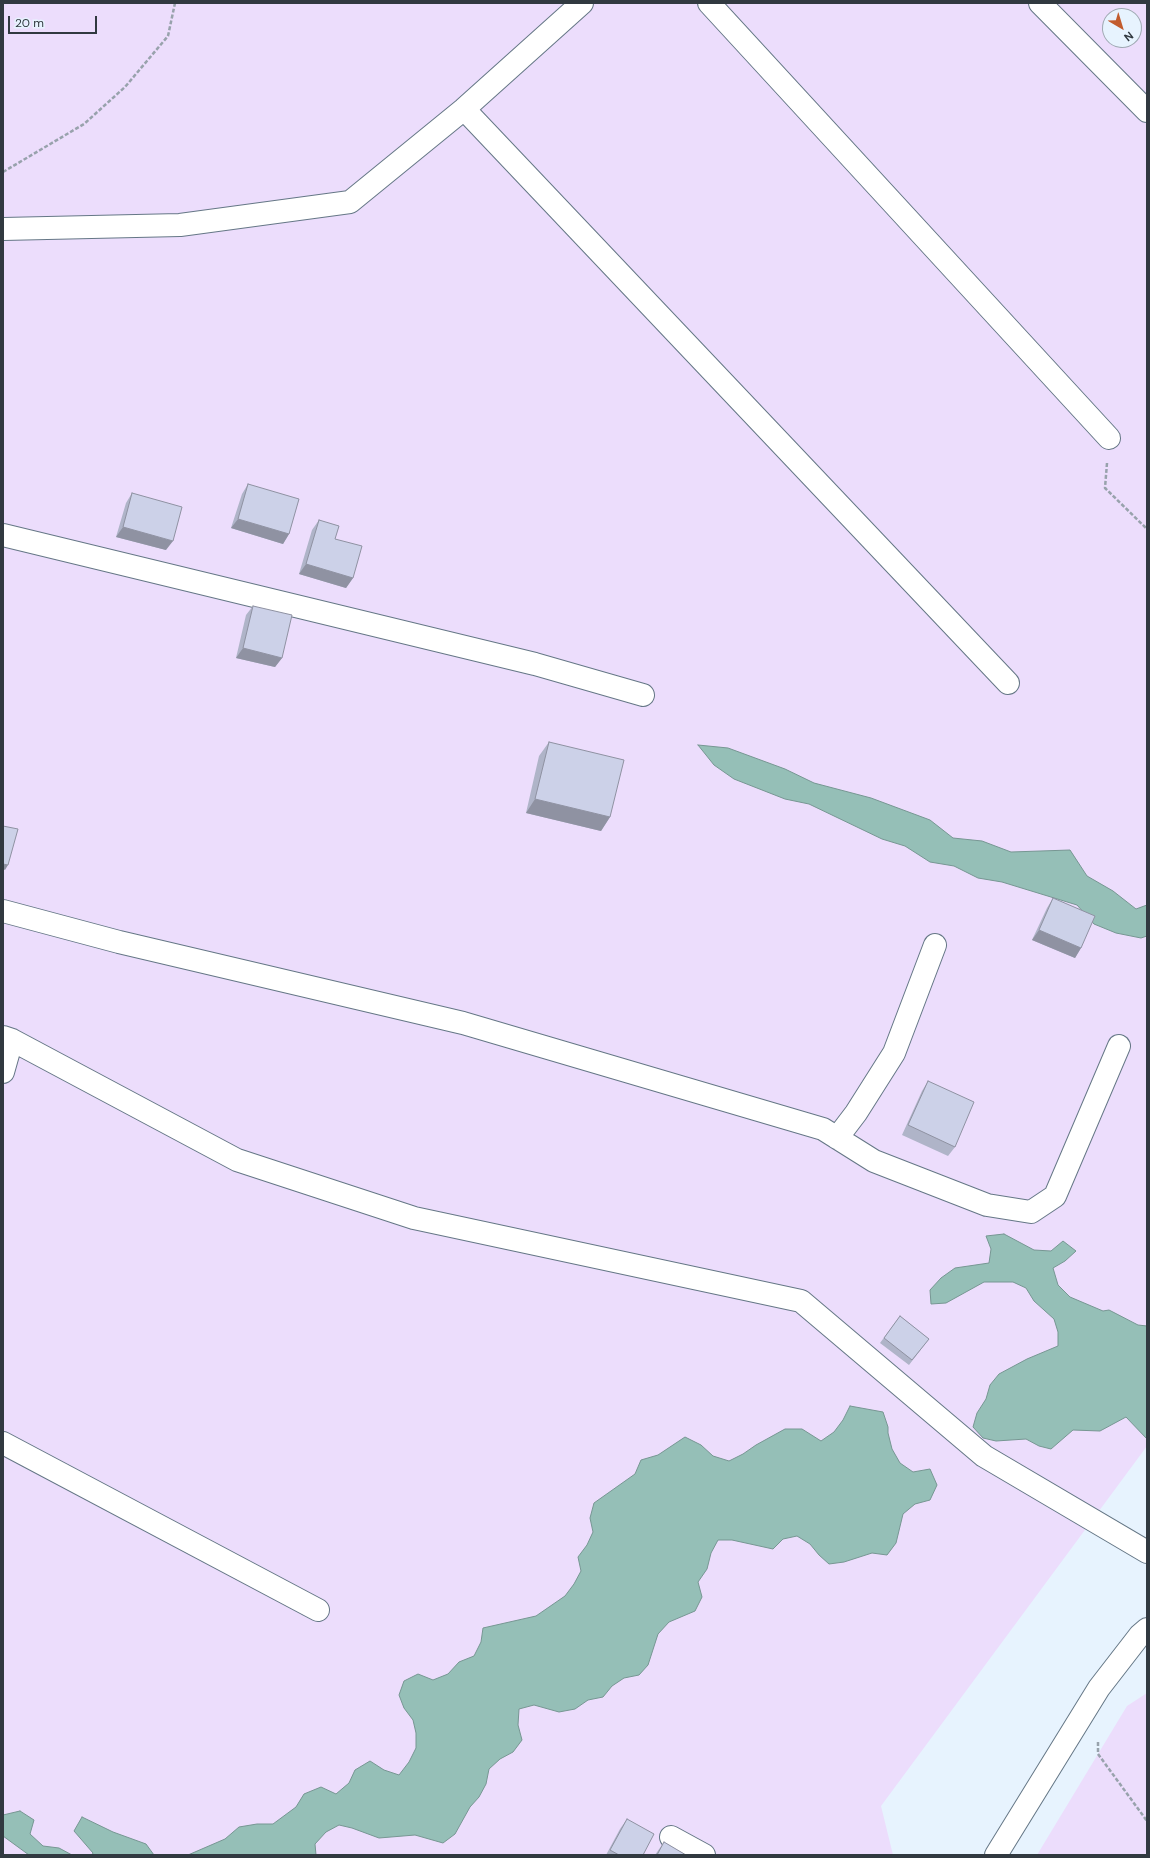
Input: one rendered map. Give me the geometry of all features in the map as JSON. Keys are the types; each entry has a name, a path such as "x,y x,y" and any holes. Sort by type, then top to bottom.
{"street":[{"path":"3,229 180,225 350,202 464,109 582,3"},
{"path":"708,3 1109,438"},
{"path":"1040,3 1147,110"},
{"path":"464,109 1008,683"},
{"path":"3,535 535,664 642,695"},
{"path":"3,911 119,942 463,1023 823,1129 874,1161 987,1204 1030,1212 1055,1196 1118,1046"},
{"path":"837,1138 856,1112 894,1053 935,945"},
{"path":"3,1072 8,1038 244,1162 414,1218 801,1302 984,1456 1147,1552"},
{"path":"3,1443 318,1610"},
{"path":"996,1855 1099,1688 1140,1635 1147,1629"},
{"path":"671,1837 704,1855"}],"path":[{"path":"3,172 84,124 125,87 168,36 175,3"},
{"path":"1109,438 1105,488 1147,529"},
{"path":"1098,1739 1098,1754 1147,1821"}],"shaded area":[{"path":"3,3 1147,3 1147,1446 881,1806 893,1855 3,1855"},
{"path":"698,745 728,748 785,769 814,783 871,798 930,820 953,838 982,841 1011,852 1070,850 1087,876 1113,891 1136,909 1147,905 1147,936 1141,938 1116,933 1094,924 1077,905 1002,882 978,878 954,866 930,862 905,846 882,839 809,804 785,799 734,779 714,765"},
{"path":"1004,1234 1034,1250 1051,1251 1063,1241 1076,1251 1065,1261 1053,1268 1058,1285 1070,1297 1103,1311 1109,1310 1138,1325 1147,1326 1147,1439 1126,1417 1100,1431 1073,1430 1051,1449 1039,1446 1026,1439 996,1441 983,1438 973,1427 977,1413 986,1399 990,1385 999,1374 1027,1359 1058,1346 1058,1332 1054,1319 1034,1301 1026,1288 1013,1282 984,1282 946,1303 931,1304 930,1290 941,1278 955,1268 989,1263 991,1249 986,1236"},
{"path":"850,1406 883,1412 888,1427 892,1449 900,1463 913,1472 930,1469 937,1485 930,1500 915,1504 903,1514 896,1543 887,1555 872,1553 844,1562 829,1564 810,1544 797,1536 783,1539 773,1549 732,1540 718,1540 711,1553 707,1569 698,1582 702,1597 695,1611 669,1622 658,1634 648,1665 639,1675 624,1678 612,1686 603,1697 588,1700 575,1709 559,1712 534,1705 519,1709 518,1725 522,1740 513,1752 500,1759 489,1769 486,1784 479,1797 470,1807 455,1834 443,1843 415,1835 379,1838 339,1825 326,1832 315,1844 316,1855 188,1855 225,1839 239,1827 257,1824 273,1824 296,1807 304,1794 321,1787 336,1794 349,1783 355,1770 370,1761 384,1770 399,1775 409,1762 416,1748 416,1733 413,1720 404,1708 399,1695 404,1681 418,1674 433,1680 448,1674 459,1662 474,1656 481,1642 483,1628 536,1616 565,1596 581,1571 578,1557 587,1545 593,1532 590,1518 594,1503 635,1474 641,1460 658,1455 685,1437 701,1445 713,1456 729,1461 785,1429 802,1429 821,1441 834,1432 843,1420"},
{"path":"1147,1693 1147,1855 1037,1855 1127,1706"},
{"path":"20,1811 34,1820 30,1834 43,1846 59,1848 72,1855 29,1855 3,1836 3,1815"},
{"path":"82,1817 113,1832 146,1844 154,1855 92,1855 93,1853 74,1831"}],"building":[{"path":"248,484 299,499 289,534 238,519"},
{"path":"132,493 182,507 173,541 123,527"},
{"path":"319,520 339,526 335,539 362,546 353,578 306,564"},
{"path":"253,606 292,615 282,658 243,648"},
{"path":"549,742 624,760 610,817 535,799"},
{"path":"3,826 18,829 8,865 3,864"},
{"path":"1053,898 1095,916 1081,948 1039,930"},
{"path":"928,1081 974,1102 955,1147 908,1125"},
{"path":"900,1316 929,1339 912,1360 884,1338"},
{"path":"627,1819 654,1834 643,1855 619,1855 610,1850"},
{"path":"664,1842 686,1855 657,1855"}]}
